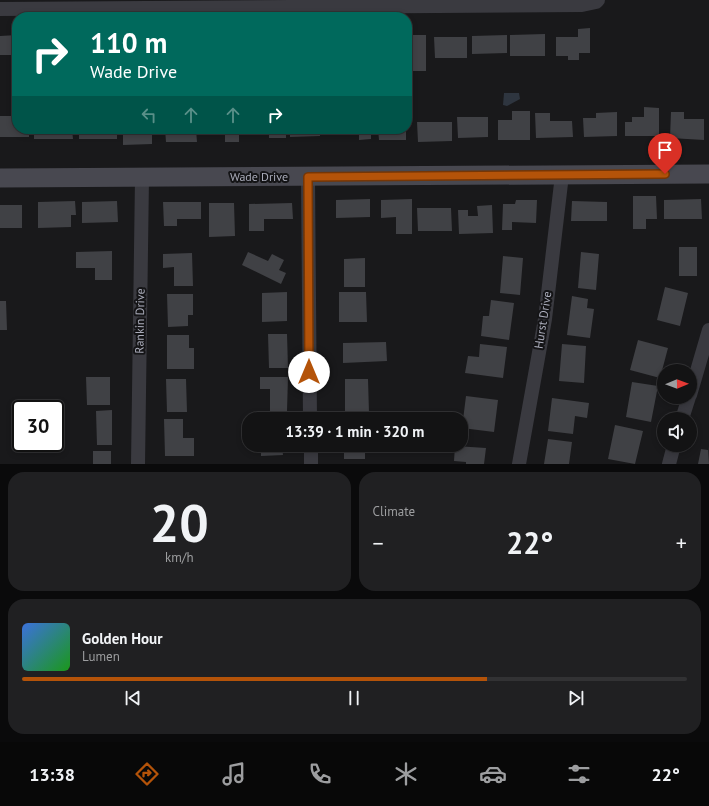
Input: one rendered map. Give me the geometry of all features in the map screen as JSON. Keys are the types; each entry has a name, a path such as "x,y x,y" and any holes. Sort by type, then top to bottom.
{"street":[{"path":"0,9 582,6 598,0"},
{"name":"Wade Drive","path":"0,178 709,174"},
{"name":"Hurst Drive","path":"518,464 545,319 562,175"},
{"path":"308,177 310,412"},
{"name":"Rankin Drive","path":"138,464 142,178"},
{"path":"697,372 709,330"},
{"path":"311,452 311,464"},
{"path":"669,464 672,452"}],"shaded area":[{"path":"504,93 519,93 520,99 507,106 503,105"}],"building":[{"path":"590,28 590,53 579,53 579,60 568,60 568,56 556,56 556,37 578,37 578,29"},
{"path":"545,34 545,56 510,56 510,35"},
{"path":"12,35 12,55 0,55 0,36"},
{"path":"412,35 426,35 426,71 413,71"},
{"path":"507,35 507,53 472,54 472,36"},
{"path":"434,37 467,37 467,58 435,58"},
{"path":"644,107 659,108 659,136 625,136 625,122 632,122 632,117 644,117"},
{"path":"512,111 530,111 530,140 498,140 498,120 512,120"},
{"path":"617,112 617,136 584,137 583,118 596,118 596,113"},
{"path":"671,112 684,112 684,119 704,119 704,140 670,138"},
{"path":"535,113 550,113 550,121 572,121 573,137 536,138"},
{"path":"0,116 12,116 12,134 29,134 29,137 0,137"},
{"path":"457,117 488,117 488,137 458,138"},
{"path":"417,122 452,122 452,141 418,142"},
{"path":"34,134 72,134 73,139 34,139"},
{"path":"79,134 117,134 117,139 79,139"},
{"path":"123,134 152,134 152,144 123,145"},
{"path":"165,134 196,134 197,142 166,142"},
{"path":"225,134 239,134 239,142 225,142"},
{"path":"269,134 286,134 286,138 269,138"},
{"path":"290,134 320,134 320,136 290,137"},
{"path":"359,134 371,134 371,139 359,140"},
{"path":"378,134 406,134 406,140 379,140"},
{"path":"633,196 656,196 657,219 646,219 646,229 633,229"},
{"path":"370,199 370,217 336,218 336,200"},
{"path":"412,199 412,234 396,234 396,217 381,218 381,200"},
{"path":"701,199 702,219 664,219 664,200"},
{"path":"516,200 537,200 536,223 512,222 512,230 502,230 503,204 515,204"},
{"path":"75,201 76,215 71,215 71,227 38,228 38,202"},
{"path":"117,201 118,222 82,223 82,202"},
{"path":"572,201 607,202 607,221 571,221"},
{"path":"163,202 201,202 201,219 177,219 177,226 164,226"},
{"path":"209,203 234,203 235,236 209,237"},
{"path":"292,203 293,219 264,219 264,231 249,231 249,204"},
{"path":"0,205 22,205 22,228 0,228"},
{"path":"492,205 493,233 459,234 458,210 468,210 468,216 478,216 477,206"},
{"path":"417,208 451,208 452,231 418,231"},
{"path":"679,247 697,247 697,276 679,276"},
{"path":"112,251 112,280 95,280 95,268 76,268 76,252"},
{"path":"248,252 268,261 272,254 284,260 279,270 286,273 281,284 242,265"},
{"path":"581,252 599,254 596,290 578,288"},
{"path":"192,253 193,286 174,286 174,267 163,268 163,254"},
{"path":"503,256 523,258 520,295 500,293"},
{"path":"365,258 365,287 344,287 344,259"},
{"path":"665,287 688,293 680,326 657,320"},
{"path":"287,292 287,321 262,322 262,293"},
{"path":"339,292 366,292 367,322 339,322"},
{"path":"167,294 193,294 193,315 188,315 188,326 168,327"},
{"path":"572,296 588,299 587,308 594,309 590,338 567,335"},
{"path":"491,300 514,303 509,340 481,336 483,316 489,316"},
{"path":"0,301 6,301 7,330 0,330"},
{"path":"268,334 287,334 288,368 269,368"},
{"path":"167,335 189,335 189,348 194,348 194,369 167,369"},
{"path":"638,340 668,348 664,364 657,364 657,377 630,370"},
{"path":"386,342 387,361 343,363 343,343"},
{"path":"480,344 507,347 503,378 465,373 468,356 479,357"},
{"path":"562,344 586,346 584,383 559,381"},
{"path":"86,377 110,377 110,405 87,405"},
{"path":"260,377 288,377 287,411 270,411 270,389 260,389"},
{"path":"166,379 186,379 187,412 167,412"},
{"path":"345,379 368,379 369,412 345,412"},
{"path":"632,382 657,386 651,422 626,417"},
{"path":"466,396 498,400 494,432 468,429 468,412 464,412"},
{"path":"552,398 589,403 587,418 575,416 573,434 548,431"},
{"path":"112,410 112,445 97,445 96,411"},
{"path":"164,419 183,419 183,438 194,438 194,456 165,456"},
{"path":"615,425 643,431 635,464 608,459"},
{"path":"548,439 572,442 569,464 544,464"},
{"path":"708,446 709,464 698,464 701,449 708,450"},
{"path":"468,447 486,448 484,464 466,464 466,462 454,461 455,452 468,452"},
{"path":"93,451 111,451 111,464 93,464"},
{"path":"261,452 283,452 283,455 261,456"},
{"path":"344,452 365,452 365,459 344,459"}],"route":[{"path":"309,372 308,177 665,174"}]}
